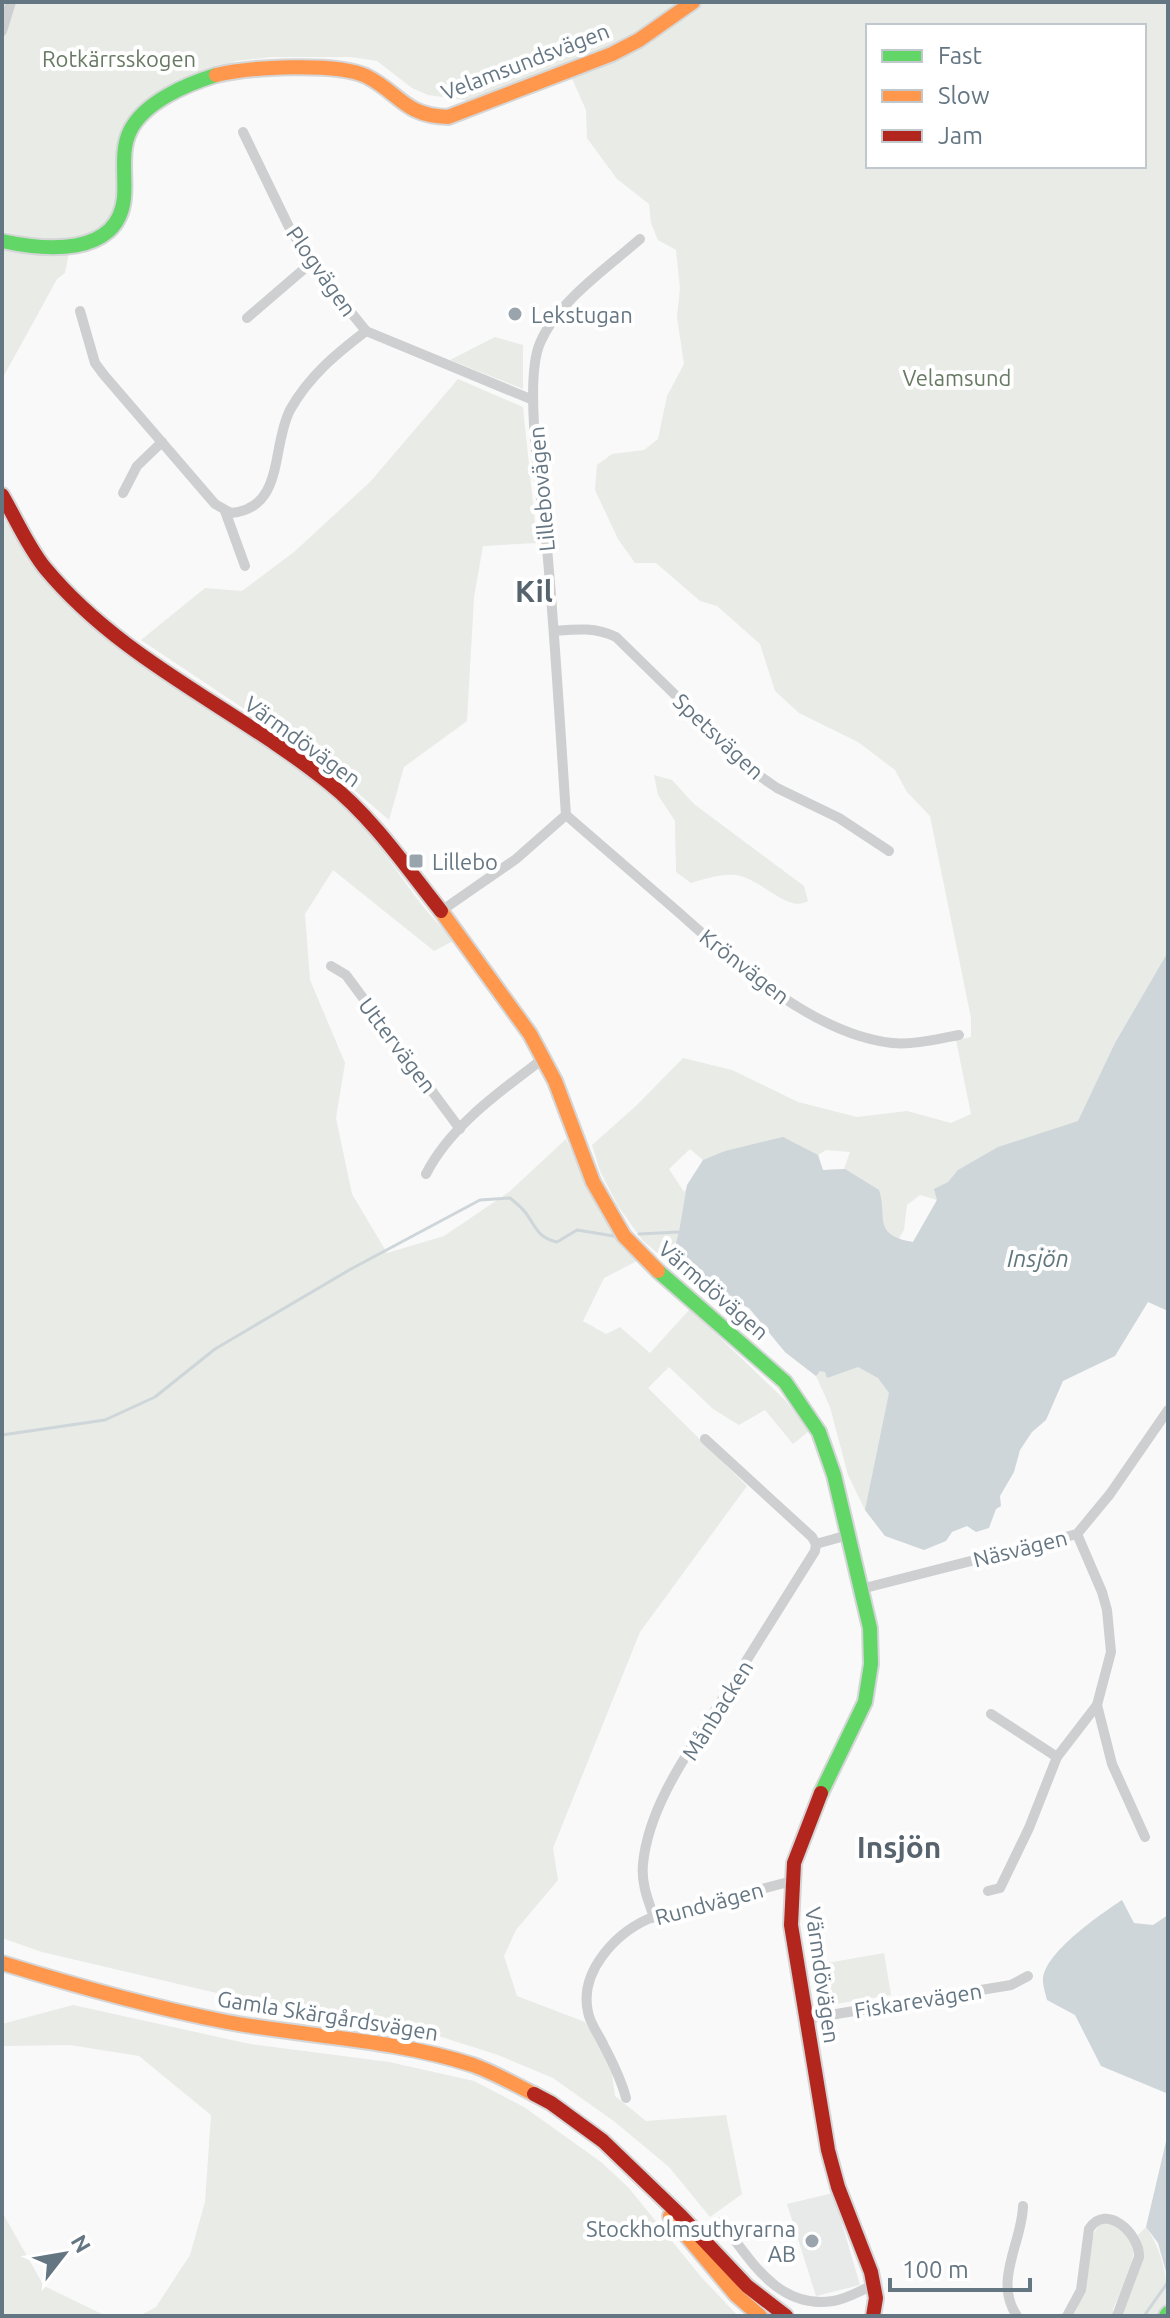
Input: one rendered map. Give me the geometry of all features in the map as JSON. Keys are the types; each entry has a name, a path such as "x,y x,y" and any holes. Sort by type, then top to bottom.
{"main road":[{"name":"Velamsundsvägen","path":"2,241 28,246 77,247 101,235 121,212 124,201 123,155 134,120 203,78 249,67 346,71 365,75 428,118 448,117 612,54 639,40 693,2"},
{"name":"Värmdövägen","path":"2,495 43,566 86,612 140,656 288,751 332,785 376,828 513,1006 544,1058 593,1182 624,1236 667,1280 785,1382 819,1432 834,1475 861,1589 871,1640 871,1664 865,1702 815,1805 794,1863 791,1925 828,2150 838,2187 874,2285 876,2298 873,2316"},
{"name":"Gamla Skärgårdsvägen","path":"2,1963 100,1994 170,2010 229,2022 394,2045 472,2065 529,2090 603,2141 681,2216 747,2286 786,2316"},
{"name":"Gamla Skärgårdsvägen","path":"657,2196 708,2264 760,2316"}],"street":[{"path":"2,31 11,2"},
{"name":"Plogvägen","path":"243,132 289,227 311,263 366,331 533,400"},
{"name":"Lillebovägen","path":"566,815 554,631 533,400 535,359 539,344 555,315 640,239"},
{"path":"247,318 311,263"},
{"path":"80,311 95,363 215,504 231,513 249,510 264,498 289,413 320,369 366,331"},
{"path":"123,493 137,466 162,442"},
{"path":"225,511 245,566"},
{"name":"Spetsvägen","path":"554,631 586,629 616,637 754,772 777,788 839,818 889,851"},
{"path":"441,911 516,859 566,815"},
{"name":"Krönvägen","path":"566,815 715,945 784,999 859,1035 890,1042 909,1043 959,1035"},
{"name":"Uttervägen","path":"331,966 346,975 460,1129"},
{"path":"426,1174 434,1157 460,1129 544,1058"},
{"name":"Näsvägen","path":"861,1589 1077,1534 1101,1506 1167,1412"},
{"path":"705,1439 816,1544 848,1535"},
{"path":"988,1891 1000,1888 1029,1828 1057,1757 1097,1705 1111,1652 1107,1610 1096,1575 1077,1534"},
{"name":"Månbacken","path":"654,1917 642,1876 643,1861 656,1816 676,1776 815,1551 816,1544"},
{"path":"1097,1705 1112,1764 1145,1837"},
{"path":"991,1714 1057,1757"},
{"name":"Rundvägen","path":"626,2098 615,2065 590,2020 587,1999 591,1982 609,1947 628,1929 654,1917 792,1881"},
{"name":"Fiskarevägen","path":"806,2019 1011,1985 1028,1976"},
{"path":"1017,2316 1010,2306 1006,2283 1023,2206"},
{"path":"1067,2316 1081,2290 1089,2229 1100,2220 1126,2227 1139,2248 1139,2257 1117,2316"},
{"path":"721,2222 759,2270 790,2296 818,2302 836,2301 874,2285"}],"shaded area":[{"path":"833,2193 860,2285 816,2296 787,2204"}],"green space":[{"name":"Velamsund","path":"2,2 1168,2 1168,1273 885,1536 865,1510 848,1475 830,1407 816,1376 785,1352 749,1308 687,1277 643,1241 618,1206 600,1171 592,1145 683,1058 732,1070 798,1102 857,1117 907,1111 951,1123 971,1114 956,1040 971,1037 971,1018 930,816 907,792 895,770 858,742 799,713 775,691 760,644 717,606 700,601 656,563 635,563 618,539 595,490 597,465 612,454 644,450 658,439 667,396 684,364 677,317 680,288 676,250 658,240 651,223 649,204 617,179 587,138 586,110 570,74 472,101 428,95 412,88 377,61 351,57 273,57 236,61 210,70 135,112 123,132 119,207 106,223 97,231 75,240 38,239 2,231","holes":["690,1149 703,1160 684,1192 669,1169","826,1150 850,1152 844,1169 823,1170 818,1155","920,1195 937,1200 913,1242 898,1240 904,1230 907,1205"]},
{"path":"2,247 69,253 65,273 57,279 2,379"},
{"path":"495,337 523,345 523,389 450,360"},
{"path":"458,379 523,407 537,543 483,546 474,597 467,721 404,767 389,820 315,756 141,640 205,588 242,591 294,552 370,482"},
{"path":"2,516 42,574 90,624 148,669 299,771 352,814 453,941 434,951 333,870 305,914 310,980 345,1063 336,1118 352,1194 387,1253 444,1236 509,1192 566,1139 600,1213 637,1261 604,1278 583,1321 606,1334 620,1327 650,1353 690,1309 785,1400 809,1431 793,1444 765,1410 739,1425 713,1409 669,1367 648,1388 747,1486 640,1632 553,1848 558,1880 516,1930 504,1956 517,1996 585,2022 611,2066 615,2096 646,2121 726,2115 742,2194 710,2217 669,2167 615,2122 553,2078 498,2055 426,2032 255,2002 42,1952 2,1938"},
{"path":"654,775 672,780 694,804 804,886 808,901 792,903 735,875 691,883 676,872 675,821 658,795"},
{"path":"884,1953 891,1995 823,2006 816,1965"},
{"path":"73,2005 250,2044 389,2062 474,2081 524,2107 601,2162 628,2187 702,2278 738,2316 139,2316 156,2307 190,2255 205,2202 211,2115 139,2056 70,2045 2,2046 2,2024"},
{"path":"2,2212 44,2286 106,2316 2,2316"},
{"path":"1107,2223 1122,2228 1130,2237 1133,2247 1129,2273 1113,2309 1113,2316 1073,2316 1083,2292 1094,2234 1099,2225"},
{"path":"1146,2227 1164,2270 1168,2316 1121,2316 1140,2265 1138,2235"}],"water":[{"name":"Insjön","path":"1168,952 1168,1311 1148,1302 1115,1356 1063,1381 1046,1420 1032,1432 1020,1450 1014,1472 1000,1496 1001,1506 996,1509 989,1528 976,1532 967,1526 952,1532 946,1541 924,1550 885,1536 865,1510 889,1393 878,1378 858,1367 827,1378 825,1372 820,1371 816,1376 785,1352 749,1308 687,1277 670,1265 687,1185 703,1160 725,1151 783,1137 818,1155 823,1170 845,1169 879,1190 886,1229 891,1235 913,1242 937,1200 934,1189 948,1182 958,1170 998,1147 1078,1121 1115,1043"},
{"path":"1122,1900 1134,1923 1153,1925 1168,1915 1168,2098 1166,2093 1101,2066 1075,2015 1047,2000 1044,1988 1045,1970 1062,1947"},
{"path":"1168,2133 1168,2279 1158,2243 1146,2227"}],"waterway":[{"path":"2,1435 105,1420 155,1397 215,1349 351,1269 480,1200 510,1198 541,1234 557,1242 577,1230 614,1236"},
{"path":"639,1234 679,1232"},
{"path":"1144,2316 1168,2282"}],"traffic: fast":[{"path":"2,241 57,247 94,240 108,231 119,217 124,198 125,147 130,131 145,111 156,103 192,83 216,75"},
{"path":"658,1271 785,1382 819,1432 834,1475 870,1628 871,1664 865,1702 821,1793"}],"traffic: slow":[{"path":"216,75 292,67 352,72 366,76 421,113 448,117 612,54 639,40 693,2"},
{"path":"441,911 530,1034 555,1081 593,1182 624,1236 658,1271"},
{"path":"2,1963 113,1996 198,2016 443,2056 481,2068 534,2094"},
{"path":"670,2216 736,2295 760,2316"}],"traffic: jam":[{"path":"2,495 39,560 76,601 145,658 329,783 375,827 441,911"},
{"path":"821,1793 794,1863 791,1925 828,2150 838,2187 871,2272 876,2298 873,2316"},
{"path":"534,2094 603,2141 681,2216 747,2286 786,2316"}],"place":[{"name":"Lekstugan","path":"515,314"},
{"name":"Lillebo","path":"416,861"},
{"name":"Stockholmsuthyrarna AB","path":"812,2241"}],"district":[{"name":"Kil","path":"534,591"},
{"name":"Insjön","path":"899,1847"}],"park label":[{"name":"Rotkärrsskogen","path":"119,58"}]}
